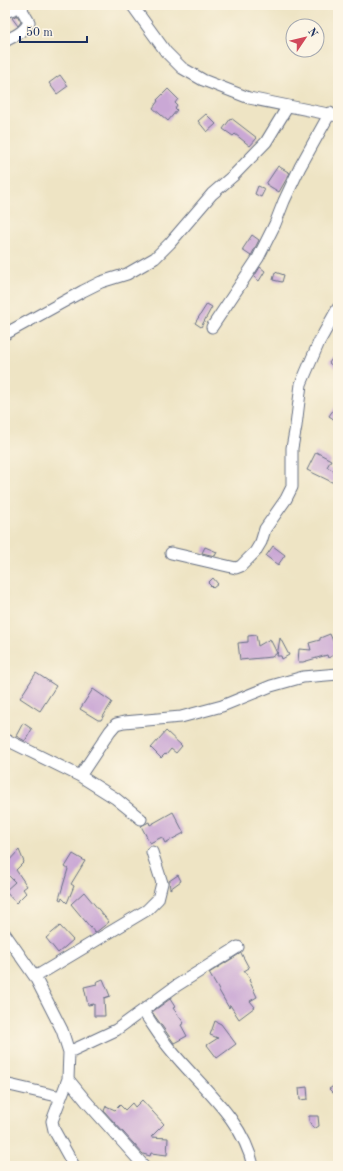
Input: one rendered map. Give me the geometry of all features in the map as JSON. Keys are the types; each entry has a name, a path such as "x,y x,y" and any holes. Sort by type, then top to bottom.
{"street":[{"path":"132,5 166,52 182,68 203,80 225,90 249,98 334,114 313,141 258,258 212,327"},
{"path":"5,12 22,6 29,22 23,31 5,41"},
{"path":"5,334 83,291 101,282 127,274 155,258 170,243 212,194 266,142 288,106"},
{"path":"171,553 236,568 241,566 255,552 261,542 265,528 286,499 292,487 292,448 301,384 319,342 338,308"},
{"path":"80,776 116,724 181,717 222,706 271,686 303,676 338,674"},
{"path":"5,741 9,741 80,776 115,798 141,819"},
{"path":"35,977 147,910 158,899 162,883 152,852"},
{"path":"5,934 35,977 62,1030 69,1052 68,1078 52,1121 57,1137 74,1166"},
{"path":"69,1052 116,1030 176,986 238,947"},
{"path":"143,1011 166,1044 227,1114 245,1143 253,1166"},
{"path":"68,1078 86,1101 144,1166"},
{"path":"5,1084 61,1097"}],"building":[{"path":"17,15 21,22 18,26 12,18"},
{"path":"60,75 68,86 57,94 49,83"},
{"path":"168,89 178,99 175,103 177,105 175,108 177,110 168,121 153,108 158,101 157,100"},
{"path":"206,114 216,124 207,132 198,121"},
{"path":"231,118 257,138 250,146 235,134 233,136 223,129"},
{"path":"278,166 290,173 279,192 266,184"},
{"path":"258,186 265,189 261,197 255,194"},
{"path":"252,235 259,240 251,256 242,250"},
{"path":"260,267 265,271 259,281 254,277"},
{"path":"275,272 284,275 282,282 273,280"},
{"path":"207,304 212,307 201,327 195,323"},
{"path":"334,356 338,360 338,370 329,363"},
{"path":"338,403 338,422 329,416"},
{"path":"316,452 331,460 327,467 338,473 334,483 307,470"},
{"path":"273,546 285,555 278,565 266,556"},
{"path":"205,547 217,552 215,556 202,553"},
{"path":"213,578 218,584 213,588 208,583"},
{"path":"330,634 338,653 328,658 327,655 298,662 299,649 311,650 309,643 320,640 320,638"},
{"path":"256,635 258,646 270,639 277,653 272,657 240,660 238,643 248,642 248,636"},
{"path":"280,638 289,655 282,659 281,656 277,656"},
{"path":"36,673 56,686 40,711 20,698"},
{"path":"93,689 112,702 101,720 98,720 80,709"},
{"path":"23,723 32,729 25,741 16,736"},
{"path":"166,731 182,746 176,753 171,749 161,758 151,748"},
{"path":"173,812 184,833 165,843 162,837 150,843 141,826 149,822 150,825"},
{"path":"19,850 24,862 16,870 27,886 23,889 26,893 16,903 5,891 15,882 5,872 5,865"},
{"path":"73,854 85,861 71,884 74,886 67,903 62,898 61,900 59,899 68,869 65,867"},
{"path":"178,875 181,881 170,889 169,881"},
{"path":"84,892 109,922 95,933 71,904"},
{"path":"60,926 73,940 58,953 46,938"},
{"path":"241,953 249,968 244,971 250,979 249,980 257,997 250,1001 255,1007 239,1019 230,1005 229,1008 209,973"},
{"path":"103,979 110,996 104,998 105,1016 94,1016 94,1004 88,1005 84,987 97,984 96,982"},
{"path":"170,999 175,1007 173,1008 184,1023 181,1025 187,1036 174,1043 152,1012"},
{"path":"215,1021 221,1024 236,1044 217,1058 207,1045 218,1038 210,1035"},
{"path":"338,1083 338,1098 329,1089"},
{"path":"307,1087 308,1099 300,1100 299,1088"},
{"path":"142,1100 164,1124 151,1137 168,1138 167,1155 151,1153 150,1156 143,1154 104,1111 106,1106 115,1110 120,1105 125,1110 132,1103 135,1107"},
{"path":"309,1116 318,1116 319,1126 314,1129 309,1121"}]}
